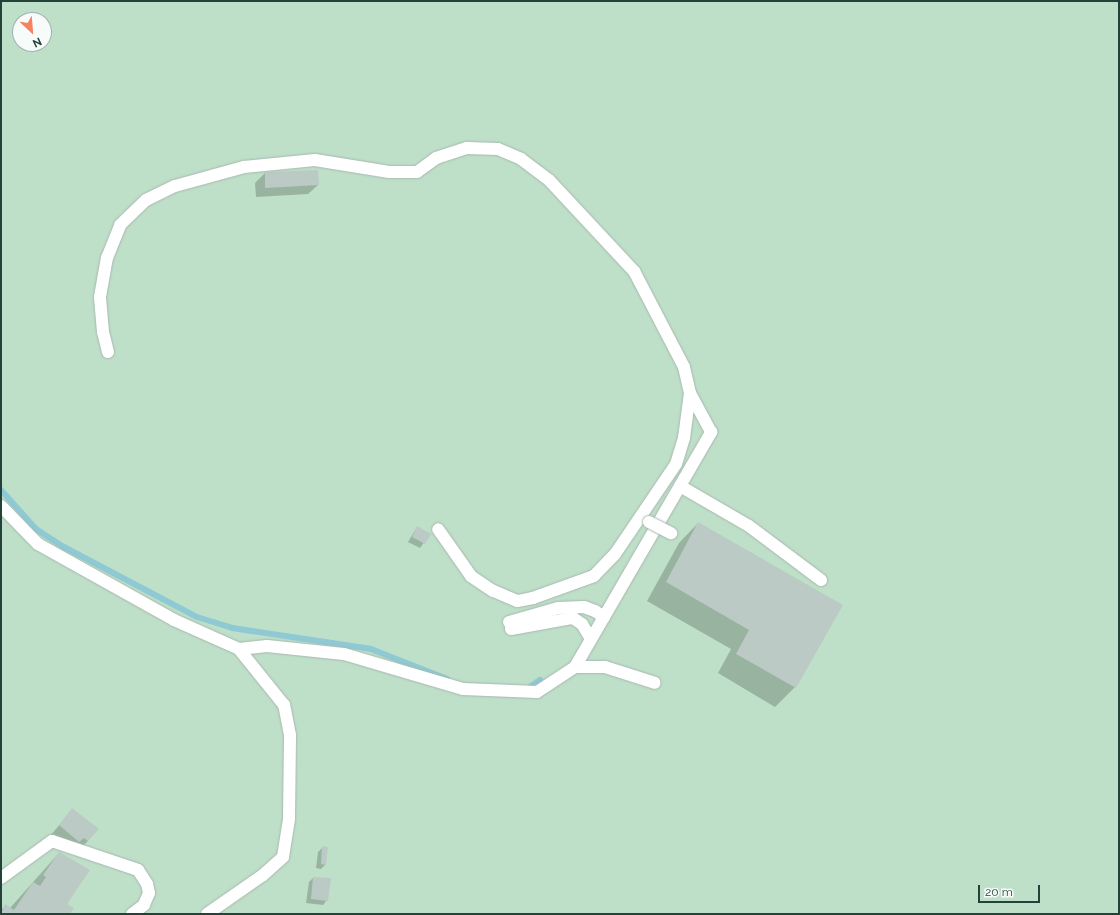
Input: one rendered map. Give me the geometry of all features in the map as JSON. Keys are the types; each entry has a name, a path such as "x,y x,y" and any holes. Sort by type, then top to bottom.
{"street":[{"path":"108,352 103,332 100,297 107,258 120,225 146,200 175,186 244,167 315,160 389,172 417,172 436,158 467,148 498,149 521,159 549,180 634,271 684,367 690,393 711,432 575,667 537,692 463,689 344,654 267,646 239,649"},
{"path":"438,529 471,576 493,591 517,600 533,598 594,576 645,520 676,464 684,438 690,393"},
{"path":"680,486 749,526 821,580"},
{"path":"1,506 44,548 174,620 239,649 284,705 290,735 289,819 283,857 263,875 207,914"},
{"path":"645,520 671,534"},
{"path":"591,639 582,624 573,618 510,625 558,608 584,607 595,611 604,618"},
{"path":"575,667 605,667 655,683"},
{"path":"1,878 52,841 138,870 147,884 149,893 144,904 132,914"}],"green space":[{"path":"1,1 1119,1 1119,914 1,914"}],"building":[{"path":"318,170 319,185 265,188 265,172"},
{"path":"698,522 843,605 796,688 736,654 749,630 666,582"},
{"path":"417,526 431,534 425,544 412,537"},
{"path":"72,808 99,829 88,841 84,838 79,842 59,825"},
{"path":"322,846 328,847 326,865 321,864"},
{"path":"59,852 90,870 67,904 74,908 70,914 1,914 5,904 14,910 33,882 40,886 46,877 43,875"},
{"path":"313,877 331,878 328,901 311,899"}],"waterway":[{"path":"1,490 36,529 64,547 197,617 232,628 371,649 447,679"},
{"path":"527,689 540,680"}]}
